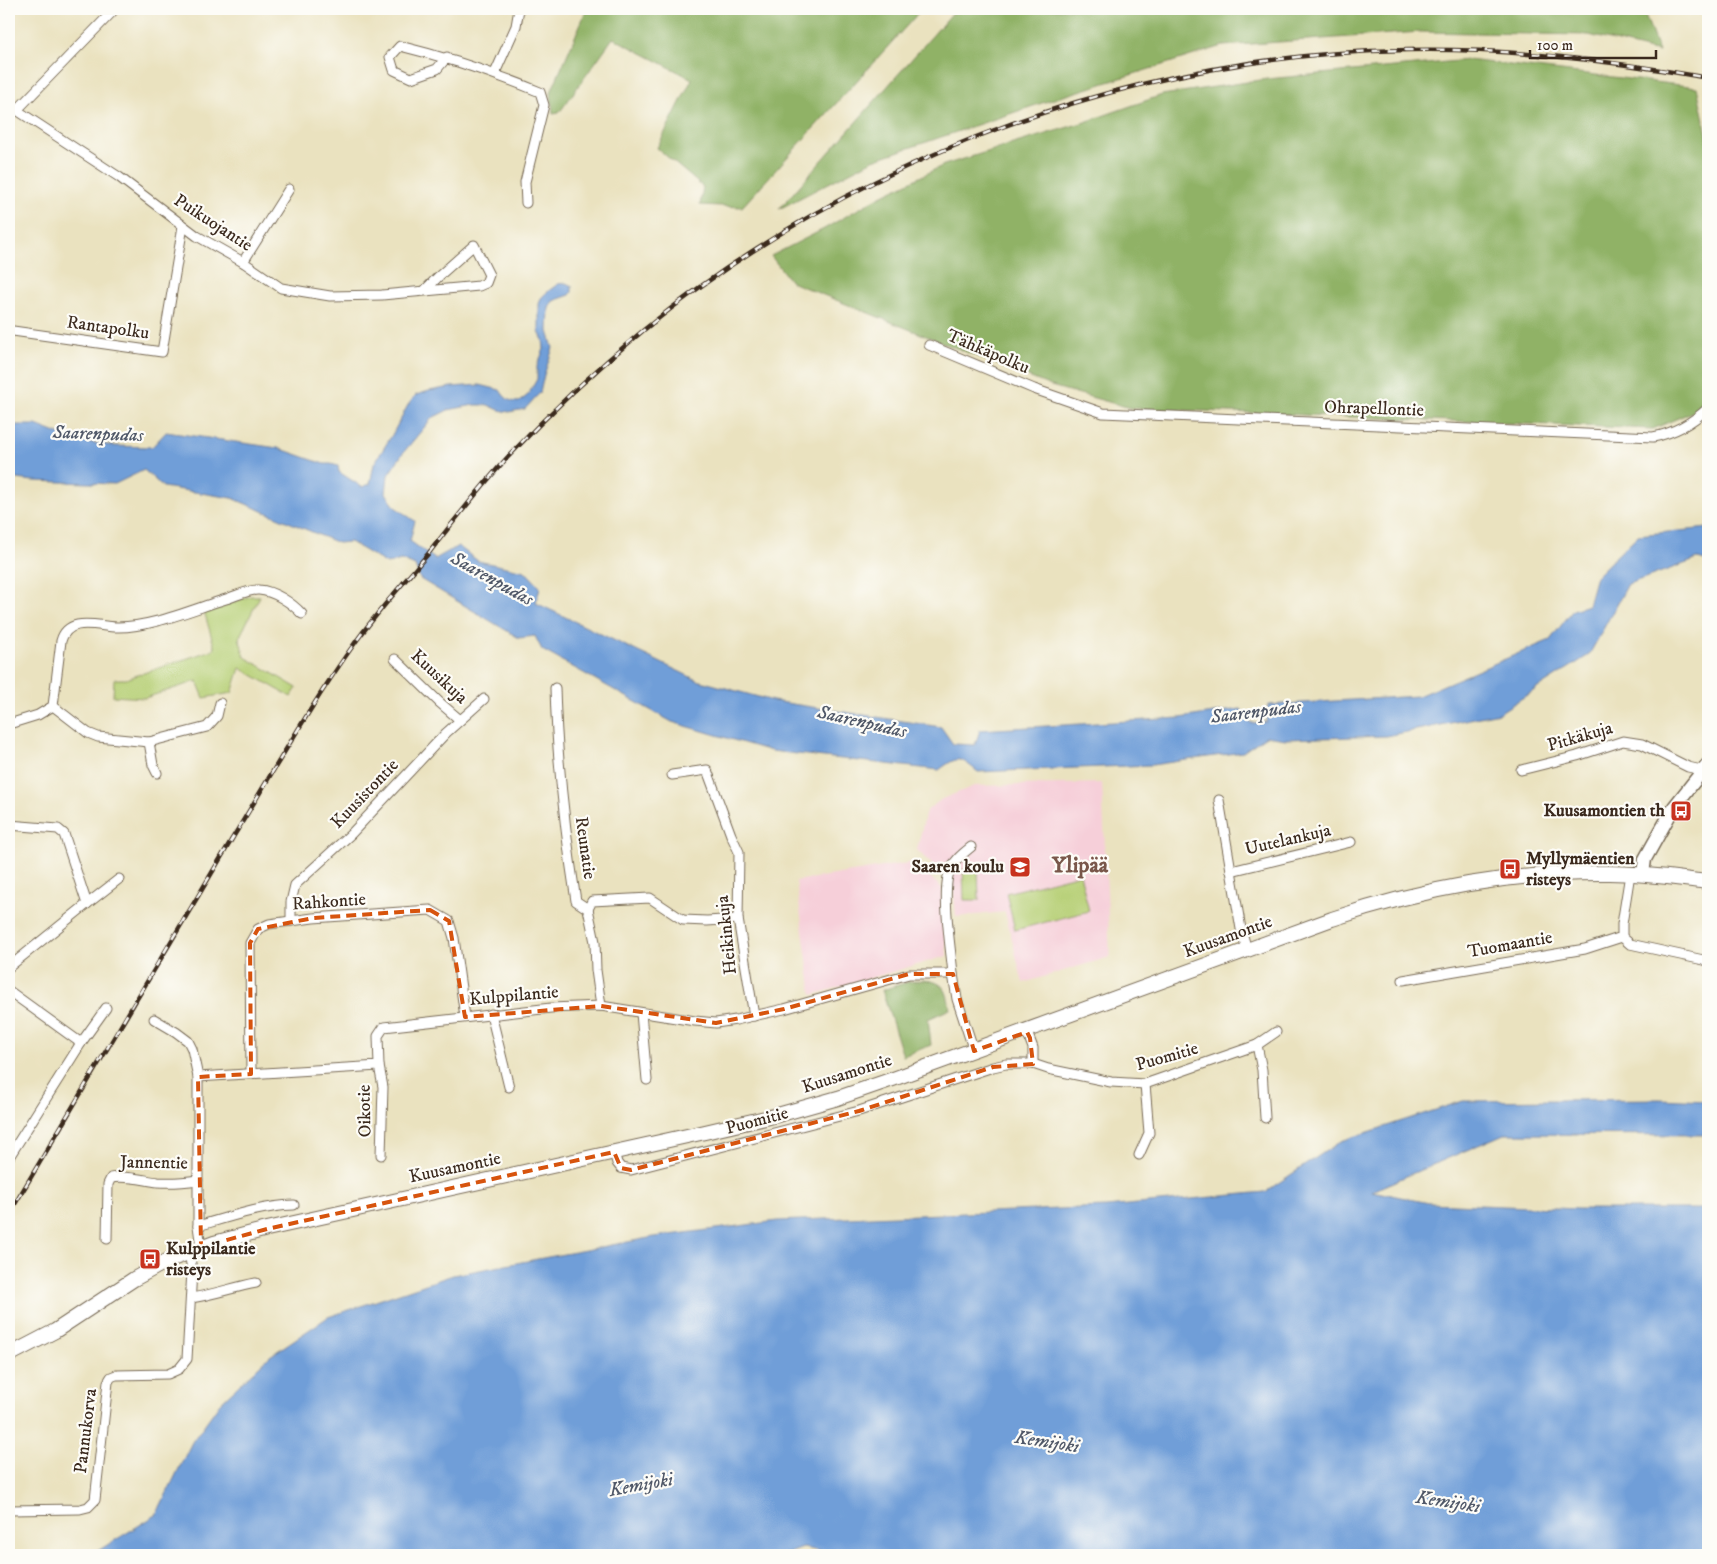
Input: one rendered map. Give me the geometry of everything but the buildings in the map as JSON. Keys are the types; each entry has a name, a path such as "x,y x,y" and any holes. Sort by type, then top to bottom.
{"main road":[{"path":"1637,874 1669,814 1706,769"},
{"name":"Kuusamontie","path":"9,1355 55,1331 134,1279 167,1261 195,1249 267,1229 614,1152 783,1113 838,1098 1027,1032 1360,910 1454,886 1525,876 1637,874 1708,882"}],"street":[{"path":"13,108 115,9"},
{"path":"495,73 516,26 519,9"},
{"path":"447,57 437,68 411,78 394,70 390,57 400,46 447,57 495,73 540,92 544,105 525,182 526,203"},
{"name":"Puikuojantie","path":"13,108 119,177 197,236 243,262 281,288 330,296 382,296 479,286 486,283 489,275 474,246 424,291"},
{"path":"243,262 290,189"},
{"name":"Rantapolku","path":"13,331 162,352 183,226"},
{"name":"Tähkäpolku","path":"929,345 1034,389"},
{"name":"Ohrapellontie","path":"1034,389 1103,413 1653,437 1671,432 1694,421 1708,408"},
{"path":"53,706 63,633 74,626 81,624 134,626 258,590 282,598 296,607 302,614"},
{"name":"Kuusikuja","path":"395,658 460,720"},
{"name":"Reunatie","path":"555,688 556,734 565,829 576,902 588,909 595,942 596,970 601,1006"},
{"name":"Kuusistontie","path":"290,921 290,902 295,885 357,828 446,733 484,699"},
{"path":"53,706 88,733 98,737 150,742 207,727 217,716 220,703"},
{"path":"9,724 38,714 53,706"},
{"name":"Pitkäkuja","path":"1521,770 1577,756 1624,741 1642,744 1688,767 1706,769"},
{"path":"150,742 153,765 157,773"},
{"name":"Heikinkuja","path":"672,775 706,770 739,852 738,919 754,1016"},
{"name":"Uutelankuja","path":"1219,800 1241,929 1247,950"},
{"path":"9,825 58,829 64,834 88,904"},
{"name":"Uutelankuja","path":"1231,871 1351,842"},
{"path":"970,847 960,855 949,871 947,902 957,999 974,1051"},
{"path":"1637,874 1622,924 1622,937 1630,944 1708,961"},
{"path":"9,966 118,879"},
{"path":"588,909 592,902 650,898 683,920 738,919"},
{"name":"Rahkontie","path":"251,1074 250,943 258,929 269,924 430,910 449,921 454,938 465,1017"},
{"name":"Tuomaantie","path":"1403,980 1585,949 1622,937"},
{"name":"Kulppilantie","path":"379,1066 378,1036 384,1027 551,1008 601,1006 695,1021 716,1022 754,1016 909,974 953,974"},
{"path":"9,990 81,1044"},
{"path":"9,1158 106,1008"},
{"path":"641,1013 647,1080"},
{"path":"491,1014 509,1087"},
{"path":"154,1019 188,1041 192,1048 198,1077 198,1226 195,1249"},
{"path":"1027,1032 1033,1048 1033,1064"},
{"name":"Puomitie","path":"614,1152 617,1163 621,1168 631,1170 858,1111 1006,1064 1033,1064 1111,1082 1145,1084 1257,1045 1276,1032"},
{"path":"1257,1045 1262,1070 1266,1118"},
{"path":"198,1077 379,1066"},
{"name":"Oikotie","path":"379,1066 383,1087 381,1155"},
{"path":"1139,1155 1149,1132 1145,1084"},
{"name":"Jannentie","path":"107,1238 108,1184 111,1178 119,1177 160,1182 198,1180"},
{"path":"198,1226 262,1208 294,1204"},
{"name":"Pannukorva","path":"9,1510 80,1509 88,1507 94,1500 110,1377 116,1375 168,1374 179,1369 187,1359 195,1249"},
{"path":"191,1298 256,1282"}],"highlighted area":[{"path":"430,910 449,921 465,1017 601,1006 716,1023 784,1009 909,974 953,974 974,1051 1027,1032 1030,1038 1033,1064 993,1067 859,1111 631,1170 621,1168 614,1152 267,1229 201,1247 198,1077 251,1074 250,943 258,929 313,918"}],"shaded area":[{"name":"Saaren koulu","path":"1102,783 1110,957 1023,983 1005,912 956,917 953,885 917,850 926,811 942,799 974,786"},
{"path":"914,862 942,888 947,956 812,995 796,881"}],"green space":[{"path":"587,9 810,9 834,14 838,9 922,9 742,207 700,205 703,187 657,148 692,79 613,38 559,113 553,114 551,92"},
{"path":"956,9 1643,9 1659,52 1589,35 1420,32 1223,46 1054,99 873,160 779,209"},
{"path":"1468,60 1697,87 1708,139 1708,400 1699,409 1653,429 1130,408 1051,386 791,282 771,256 824,229 879,197 944,165 1085,122 1162,95 1267,79"},
{"path":"251,596 260,596 239,638 245,657 297,688 291,697 240,668 232,693 204,698 197,681 145,698 113,696 114,679 126,679 215,649 204,611"},
{"path":"978,868 979,900 964,900 963,869"},
{"path":"1080,874 1089,911 1015,930 1006,893"},
{"path":"924,980 941,985 944,988 950,1009 928,1019 931,1045 903,1056 882,990 908,982"}],"water":[{"name":"Saarenpudas","path":"566,283 572,286 570,295 553,301 549,308 548,331 553,348 540,393 525,409 509,412 488,405 474,405 448,410 432,418 403,453 388,475 386,493 395,507 415,521 410,541 435,559 458,546 478,561 525,571 540,587 536,603 697,680 773,701 941,727 953,744 975,745 980,730 1180,718 1241,709 1251,723 1266,722 1268,705 1418,696 1550,640 1573,610 1588,605 1596,576 1638,535 1708,528 1708,562 1698,559 1628,584 1589,655 1499,713 1387,736 1286,739 1266,736 1243,752 1152,765 978,772 967,763 959,760 951,762 939,770 771,751 672,722 542,650 535,636 519,638 420,579 415,566 401,560 387,564 350,542 338,543 232,498 163,487 144,470 115,484 33,481 9,478 9,425 36,425 74,440 115,446 152,447 166,432 278,448 324,464 338,466 339,472 362,487 370,484 374,464 408,405 416,395 451,387 480,385 500,390 513,401 519,402 528,395 537,379 537,366 544,349 543,340 539,332 539,304 541,298 558,284"},
{"name":"Kemijoki","path":"1659,1099 1708,1101 1708,1135 1504,1134 1372,1191 1429,1203 1579,1209 1708,1209 1708,1555 841,1555 803,1548 784,1555 91,1555 156,1515 192,1442 220,1403 270,1356 328,1317 453,1275 654,1237 777,1221 1106,1207 1265,1192 1341,1141 1463,1101"}],"railway":[{"path":"9,1214 293,738 340,664 365,629 486,482 539,425 627,344 727,268 815,213 908,166 1004,126 1103,95 1203,71 1306,56 1408,50 1446,50 1559,56 1708,78"}],"place":[{"name":"Kuusamontien th","path":"1681,811"},
{"name":"Saaren koulu","path":"1020,867"},
{"name":"Myllymäentien risteys","path":"1510,869"},
{"name":"Kulppilantie risteys","path":"150,1259"}],"district":[{"name":"Ylipää","path":"1080,865"}]}
